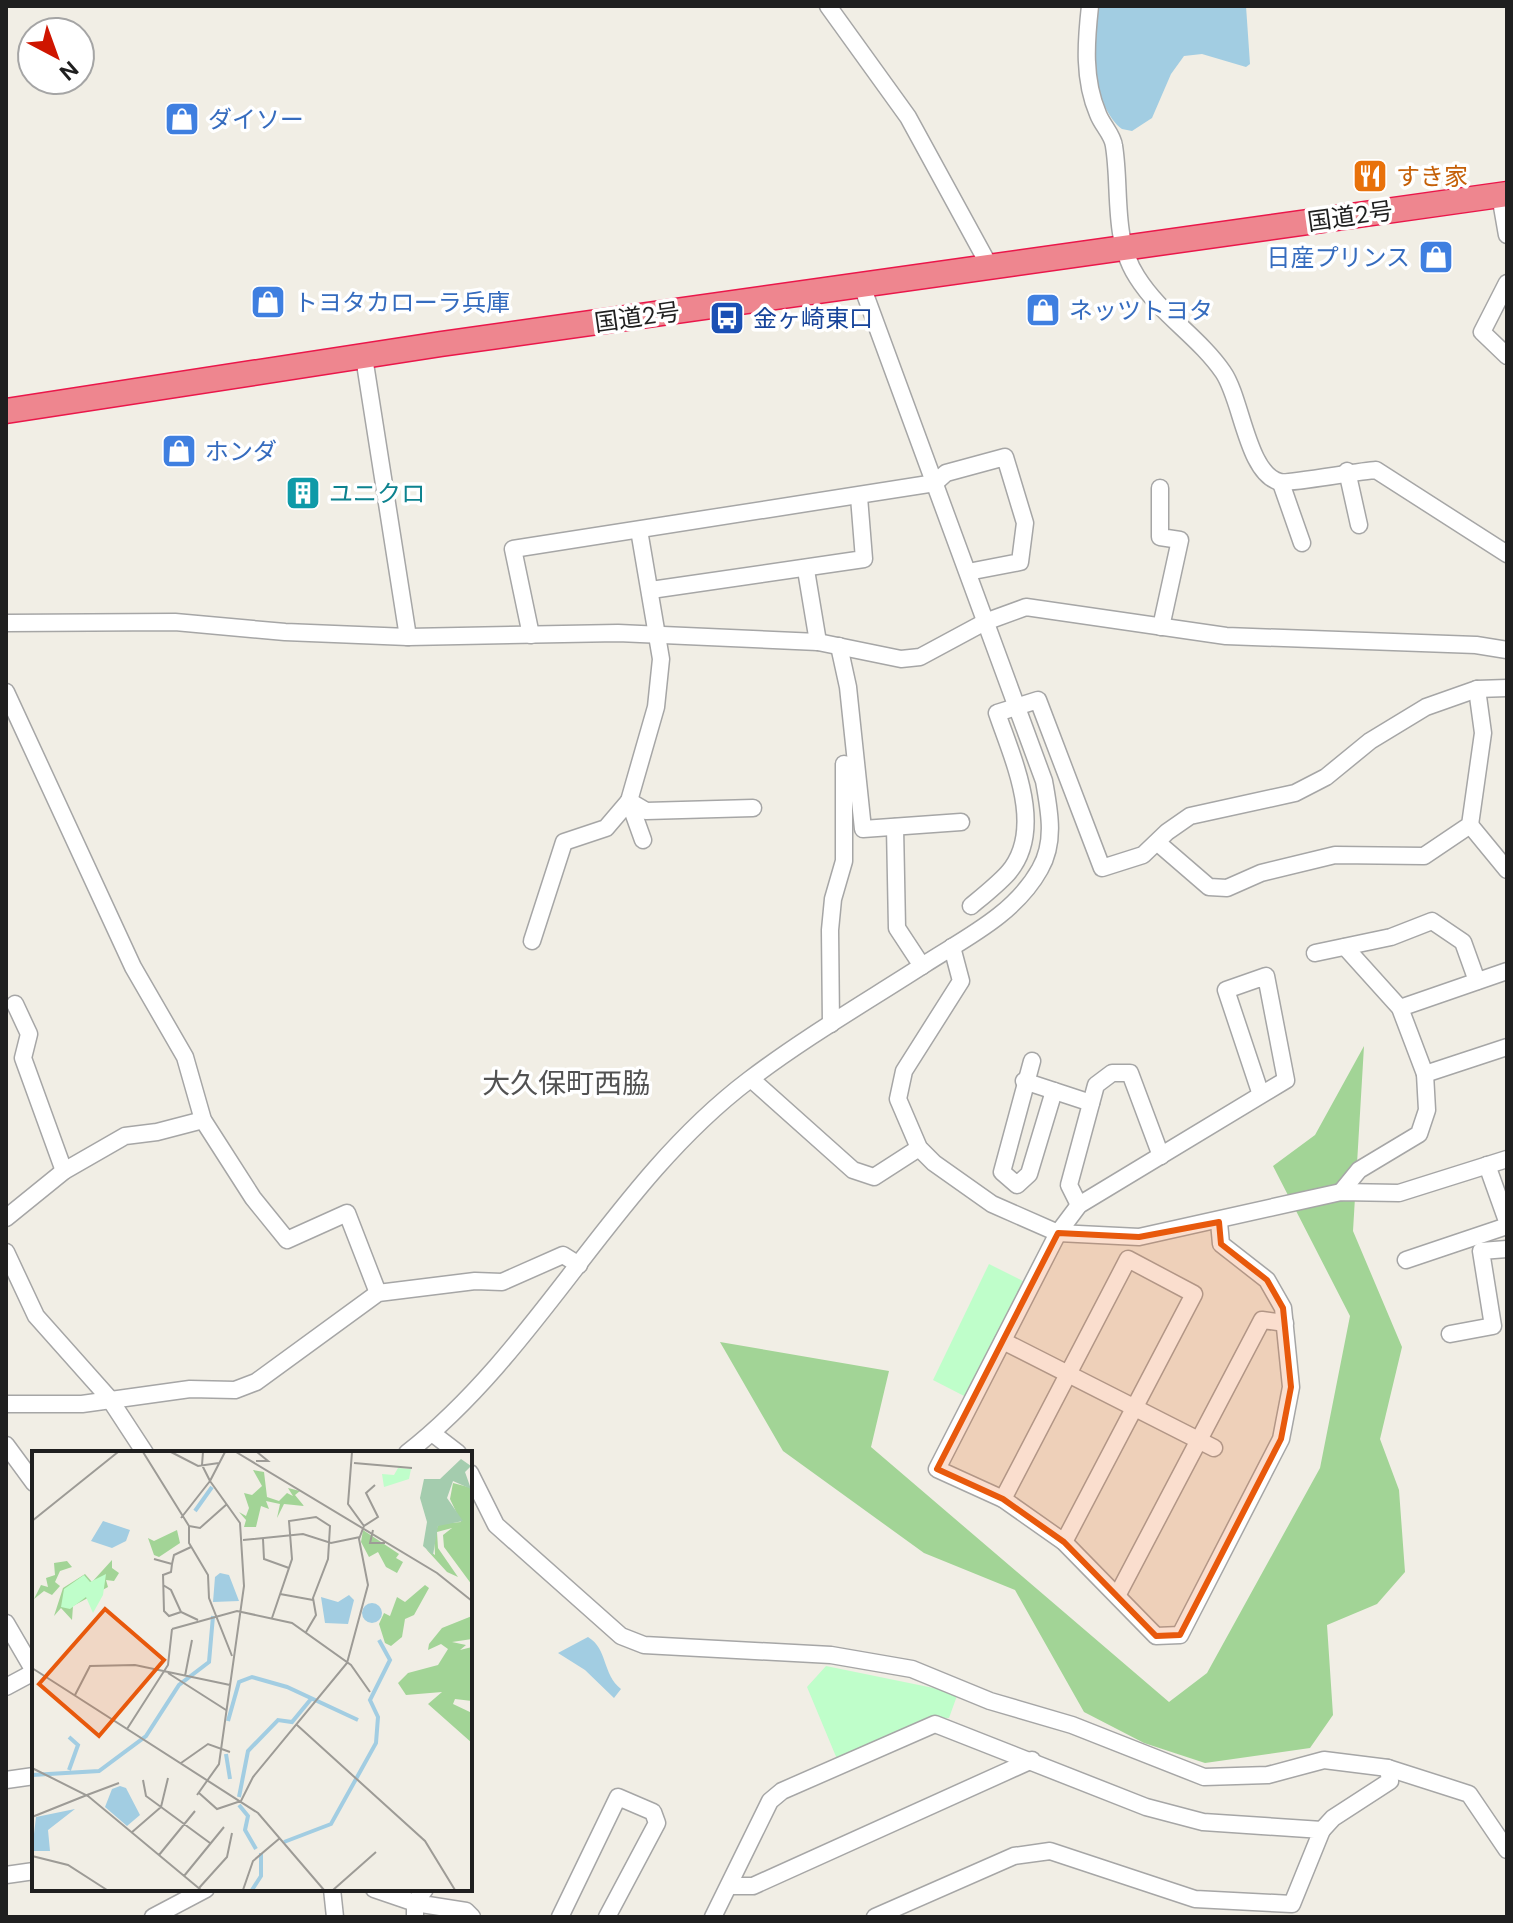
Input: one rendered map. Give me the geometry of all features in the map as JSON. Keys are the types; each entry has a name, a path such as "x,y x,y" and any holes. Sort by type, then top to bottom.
{"highway":[{"name":"国道2号","path":"6,411 1503,194"}],"street":[{"path":"828,6 908,117 990,267"},
{"path":"1090,6 1085,56 1097,114 1114,143 1120,225 1125,249 1135,275 1166,316 1223,372 1241,406 1252,453 1266,475 1281,483 1347,471 1376,470 1507,554"},
{"path":"1503,194 1507,235"},
{"path":"1507,283 1482,332 1507,356"},
{"path":"410,1451 432,1433 489,1375 656,1167 714,1108 831,1024 1012,906 1041,868 1052,826 1044,781 862,286"},
{"path":"364,357 408,637"},
{"path":"531,635 513,549 935,483 946,473 1005,457 1025,523 1020,562 968,572"},
{"path":"1347,471 1359,525"},
{"path":"1281,483 1302,543"},
{"path":"1160,488 1160,537 1180,540 1161,627"},
{"path":"651,590 806,570 864,559 859,497"},
{"path":"532,941 564,842 606,828 629,801 656,707 660,637 639,530"},
{"path":"806,570 818,642"},
{"path":"6,623 175,622 285,632 408,637 618,633 818,642 901,659 920,657 985,622 1026,607 1226,636 1476,645 1507,650"},
{"path":"839,646 848,687 863,829 961,822"},
{"path":"971,906 1010,871 1025,836 1024,793 997,713 1038,700 1102,868 1143,855 1190,816 1295,793 1326,777 1370,741 1426,707 1477,689 1507,688"},
{"path":"1477,689 1483,733 1470,825 1507,870"},
{"path":"6,692 133,967 185,1057 203,1120 253,1198 287,1240 347,1213 378,1293"},
{"path":"831,1024 830,930 833,899 844,861 844,764"},
{"path":"629,801 646,811 753,808"},
{"path":"629,801 643,840"},
{"path":"1158,843 1209,887 1227,888 1261,873 1335,855 1424,856 1470,825"},
{"path":"895,827 897,928 922,966"},
{"path":"1315,953 1391,937 1432,921 1463,942 1477,981"},
{"path":"952,947 961,981 918,1046 899,1086 898,1099 919,1148 976,1195 1025,1221 1058,1233 1139,1237 1219,1222 1341,1192 1399,1193 1507,1159"},
{"path":"1341,1192 1359,1170 1419,1134 1427,1110 1425,1074 1400,1008 1345,947"},
{"path":"1400,1008 1507,971"},
{"path":"1219,1222 1221,1244 1267,1280 1283,1308 1291,1387 1281,1439 1180,1635 1156,1636 1064,1542 1003,1499 937,1469 1058,1233 1079,1205 1286,1080 1266,976 1226,990 1261,1095"},
{"path":"15,1004 29,1034 23,1058 64,1171"},
{"path":"1425,1074 1507,1047"},
{"path":"1032,1061 1024,1081 1002,1172 1017,1185 1029,1174 1054,1091"},
{"path":"1079,1205 1069,1185 1096,1085 1112,1073 1130,1073 1161,1156"},
{"path":"751,1079 853,1170 874,1177 919,1148"},
{"path":"1024,1081 1091,1103"},
{"path":"6,1218 64,1171 125,1136 157,1132 203,1120"},
{"path":"1406,1260 1507,1224 1487,1165"},
{"path":"1450,1334 1493,1326 1481,1251 1507,1249"},
{"path":"6,1252 36,1316 74,1363 109,1398 144,1451"},
{"path":"6,1404 54,1406 190,1389 235,1390 256,1382 378,1293 475,1281 502,1282 563,1255 579,1265"},
{"path":"1003,1499 1128,1259 1194,1294 1064,1542"},
{"path":"1118,1594 1262,1320 1285,1323"},
{"path":"1003,1341 1214,1448"},
{"path":"432,1433 455,1451"},
{"path":"6,1445 32,1480"},
{"path":"472,1477 496,1525 621,1636 644,1645 761,1648 831,1655 912,1669 990,1701 1072,1725 1204,1777 1268,1775 1324,1760 1388,1768 1469,1794 1507,1850"},
{"path":"6,1623 32,1668"},
{"path":"6,1687 32,1673"},
{"path":"713,1917 770,1801 782,1791 935,1724 1146,1807 1203,1822 1322,1830"},
{"path":"729,1886 753,1886 1032,1760"},
{"path":"875,1917 1014,1856 1050,1851 1195,1899 1292,1904 1322,1830 1333,1818 1390,1781 1388,1768"},
{"path":"6,1780 32,1776"},
{"path":"560,1917 618,1797 653,1812 657,1823 607,1917"},
{"path":"6,1875 32,1871"},
{"path":"153,1917 198,1891"},
{"path":"332,1891 335,1917"},
{"path":"380,1891 418,1903 466,1911 472,1917"}],"highlighted area":[{"path":"1219,1222 1221,1244 1267,1280 1283,1308 1291,1387 1281,1439 1180,1635 1156,1636 1064,1542 1003,1499 937,1469 1058,1233 1139,1237"}],"green space":[{"path":"1364,1046 1353,1231 1402,1347 1380,1439 1399,1490 1405,1572 1377,1604 1327,1625 1333,1715 1310,1748 1205,1763 1144,1743 1084,1712 1015,1590 924,1553 783,1451 720,1342 889,1371 871,1447 1169,1702 1207,1673 1320,1468 1350,1316 1273,1166 1315,1135"},
{"path":"989,1264 1023,1281 966,1397 933,1380"},
{"path":"826,1666 958,1693 949,1718 926,1718 837,1759 807,1687"}],"water":[{"path":"1098,6 1246,6 1250,64 1246,67 1202,54 1184,56 1171,74 1152,118 1132,131 1122,129 1105,105 1094,71 1091,35"},
{"path":"588,1637 599,1648 611,1676 621,1689 614,1698 585,1670 558,1653"}],"place":[{"name":"ダイソー","path":"182,119"},
{"name":"すき家","path":"1370,176"},
{"name":"日産プリンス","path":"1436,257"},
{"name":"トヨタカローラ兵庫","path":"268,302"},
{"name":"ネッツトヨタ","path":"1043,310"},
{"name":"金ヶ崎東口","path":"727,318"},
{"name":"ホンダ","path":"179,451"},
{"name":"ユニクロ","path":"303,493"}],"district":[{"name":"大久保町西脇","path":"566,1083"}]}
